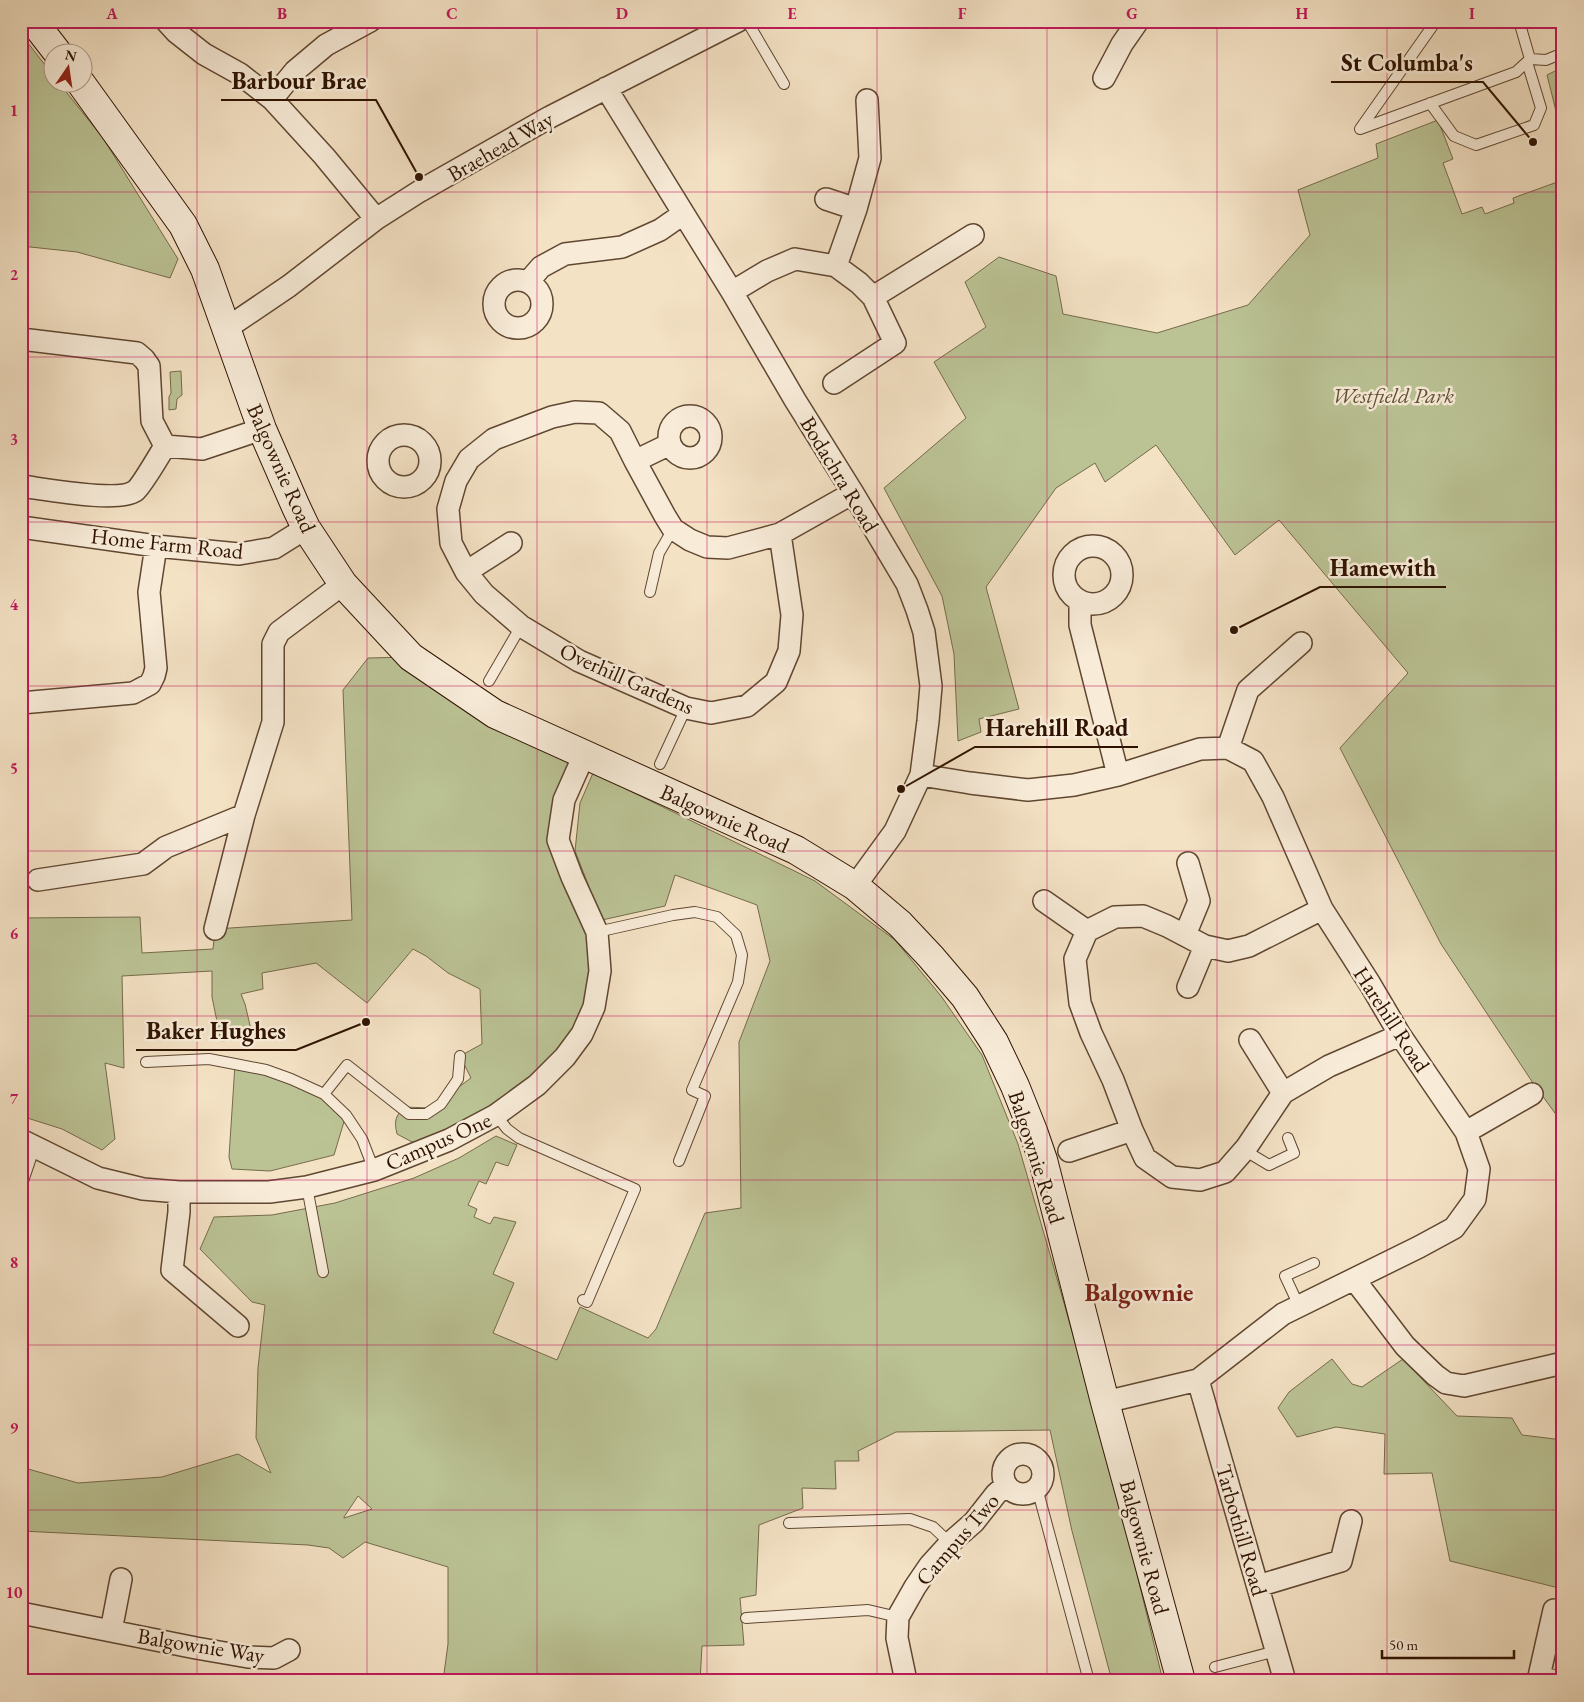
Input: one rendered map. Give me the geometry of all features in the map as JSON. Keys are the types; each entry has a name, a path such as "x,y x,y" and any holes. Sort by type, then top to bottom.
{"street":[{"path":"33,21 49,42"},
{"path":"166,21 176,32 204,54 240,74 272,99 324,156 376,219"},
{"path":"272,99 295,71 326,46 370,21"},
{"name":"Braehead Way","path":"227,328 289,286 376,219 420,191 550,117 738,21"},
{"path":"1104,78 1122,44 1138,21"},
{"name":"Bodachra Road","path":"606,88 732,292 907,584 924,632 931,686 921,775 895,831 856,886"},
{"name":"Balgownie Road","path":"87,92 183,225 205,269 262,429 306,528 343,584 411,657 495,714 796,850 856,886 900,924 931,957 964,997 994,1042 1019,1095 1042,1160 1105,1402 1181,1681"},
{"path":"836,266 856,209 870,158 867,100"},
{"path":"826,199 856,209"},
{"path":"528,282 541,267 565,254 622,247 660,230 684,214"},
{"path":"873,297 973,235"},
{"path":"732,292 767,271 796,259 836,266 859,283 873,297 896,343 834,383"},
{"path":"21,340 137,353 149,366 152,421 165,446"},
{"name":"Overhill Gardens","path":"780,534 792,615 789,651 776,682 747,706 711,713 686,708 579,661 521,626 484,594 466,572 450,542 448,509 456,481 469,459 494,439 544,420 575,412 599,413 620,431 664,516 673,529 690,540 707,547 728,548 780,534 853,494"},
{"path":"165,446 202,449 262,429"},
{"path":"635,461 670,444"},
{"path":"21,486 107,496 124,496 136,490 165,446"},
{"path":"428,471 456,481"},
{"name":"Home Farm Road","path":"21,527 156,546 239,554 274,548 306,528"},
{"path":"466,572 511,543"},
{"path":"21,703 133,693 150,684 156,668 149,592 156,546"},
{"path":"215,929 244,815 273,722 273,644 279,632 343,584"},
{"path":"1080,601 1080,625 1118,774"},
{"path":"1228,748 1248,690 1301,644"},
{"name":"Harehill Road","path":"921,775 1028,790 1074,785 1118,774 1200,749 1228,748 1253,761 1273,797 1322,909 1400,1035 1466,1132 1479,1169 1475,1199 1454,1228 1283,1314 1198,1380 1105,1402"},
{"name":"Campus One","path":"28,1143 98,1178 143,1189 179,1192 269,1192 307,1187 374,1170 449,1140 496,1115 537,1085 565,1057 582,1034 594,1007 600,971 597,932 558,840 564,800 584,755"},
{"path":"38,880 143,864 166,848 244,815"},
{"path":"1185,935 1199,901 1188,863"},
{"path":"1044,901 1087,931"},
{"path":"1322,909 1248,946 1228,951 1205,946 1143,916 1115,917 1087,931 1075,959 1080,1004 1145,1158 1172,1177 1200,1180 1225,1172 1244,1150 1283,1094 1329,1066 1400,1035"},
{"path":"1188,987 1205,946"},
{"path":"1250,1040 1283,1094"},
{"path":"1466,1132 1532,1094"},
{"path":"1069,1151 1132,1130"},
{"path":"179,1192 179,1212 172,1270 238,1326"},
{"path":"1354,1279 1405,1346 1434,1375 1446,1383 1464,1386 1563,1362"},
{"name":"Tarbothill Road","path":"1198,1380 1285,1681"},
{"name":"Campus Two","path":"1023,1454 1034,1457 1041,1466 1042,1478 1037,1488 1024,1494 1011,1490 1006,1485 1004,1467 1012,1458 1023,1454"},
{"name":"Campus Two","path":"906,1681 897,1638 898,1616 930,1565 950,1543 974,1522 996,1494 1006,1485"},
{"path":"1258,1586 1341,1561 1351,1522"},
{"name":"Balgownie Way","path":"111,1630 121,1579"},
{"name":"Balgownie Way","path":"21,1613 248,1656 274,1658 289,1650"},
{"path":"1539,1676 1555,1621"}],"lane":[{"path":"747,21 784,84"},
{"path":"1436,21 1360,129 1516,72 1529,61 1546,60 1563,53"},
{"path":"1430,103 1454,136 1476,145 1534,124 1541,108 1519,21"},
{"path":"650,592 658,553 673,529"},
{"path":"489,681 521,626"},
{"path":"660,764 686,708"},
{"path":"597,932 673,914 695,912 717,918 736,935 742,955 738,982 692,1090 705,1096 679,1161"},
{"path":"324,1094 347,1065 409,1114 426,1114 441,1104 458,1080 460,1056"},
{"path":"146,1062 209,1059 266,1070 324,1094 346,1115 362,1138 374,1170"},
{"path":"496,1115 507,1129 519,1138 636,1189 587,1302 582,1300"},
{"path":"1244,1150 1269,1165 1294,1153 1288,1138"},
{"path":"21,1187 28,1143"},
{"path":"307,1187 323,1272"},
{"path":"1299,1306 1285,1276 1314,1263"},
{"path":"1037,1488 1089,1681"},
{"path":"789,1523 910,1519 933,1527 950,1543"},
{"path":"746,1618 868,1610 898,1616"},
{"path":"1215,1667 1276,1651"},
{"path":"1539,1676 1563,1677"}],"green space":[{"path":"21,34 42,61 42,92 66,92 103,138 178,259 170,278 77,252 21,246"},
{"path":"1563,67 1563,113 1557,115 1547,75"},
{"name":"Westfield Park","path":"1438,120 1453,159 1443,163 1462,214 1482,207 1485,214 1514,203 1513,198 1563,180 1563,1124 1533,1083 1441,944 1340,748 1408,673 1279,520 1235,555 1156,445 1105,482 1095,463 1056,488 986,587 1019,709 979,719 981,732 958,741 954,654 942,596 884,488 966,418 934,362 986,327 965,282 999,257 1056,276 1063,314 1157,333 1248,305 1310,235 1298,190 1378,158 1376,144"},
{"path":"181,371 182,395 177,399 176,409 169,410 169,397 171,393 170,372"},
{"path":"411,657 584,755 558,840 600,971 565,1057 449,1140 412,1142 397,1134 396,1122 399,1113 405,1107 430,1108 471,1078 460,1056 482,1044 480,989 448,973 426,956 413,949 367,1003 316,963 262,973 263,989 241,994 253,1038 221,1041 212,997 212,971 122,976 124,1068 105,1063 115,1139 102,1150 62,1129 21,1116 21,918 140,917 142,953 213,949 215,929 352,920 343,690 368,658"},
{"path":"593,773 815,881 895,940 941,996 982,1055 1018,1144 1060,1289 1117,1492 1163,1681 1112,1681 1072,1531 1050,1430 896,1432 858,1451 859,1461 835,1461 836,1489 802,1488 803,1508 759,1525 756,1595 740,1598 744,1645 702,1646 700,1681 443,1681 448,1644 448,1567 365,1542 343,1558 329,1548 308,1545 21,1531 21,1467 78,1483 162,1477 238,1454 271,1473 256,1438 258,1368 265,1305 252,1302 200,1249 214,1217 272,1215 335,1203 414,1178 459,1158 496,1136 517,1145 508,1166 496,1162 486,1184 479,1181 468,1205 477,1209 474,1217 490,1224 494,1217 516,1222 493,1274 514,1283 493,1333 557,1360 580,1307 648,1338 656,1329 705,1213 741,1208 739,1042 770,961 757,905 675,875 665,906 602,920 575,851 580,803","holes":["358,1496 372,1509 344,1518"]},
{"path":"235,1064 324,1094 346,1115 334,1155 270,1171 232,1169 229,1157"},
{"path":"1332,1359 1352,1384 1362,1387 1403,1359 1457,1416 1512,1418 1522,1435 1563,1440 1563,1589 1450,1561 1432,1473 1384,1474 1385,1434 1336,1427 1297,1437 1278,1408 1289,1392"}],"place":[{"name":"St Columba's","path":"1533,142"},
{"name":"Barbour Brae","path":"419,177"},
{"name":"Hamewith","path":"1234,630"},
{"name":"Harehill Road","path":"901,789"},
{"name":"Baker Hughes","path":"366,1022"}],"district":[{"name":"Balgownie","path":"1139,1292"}]}
